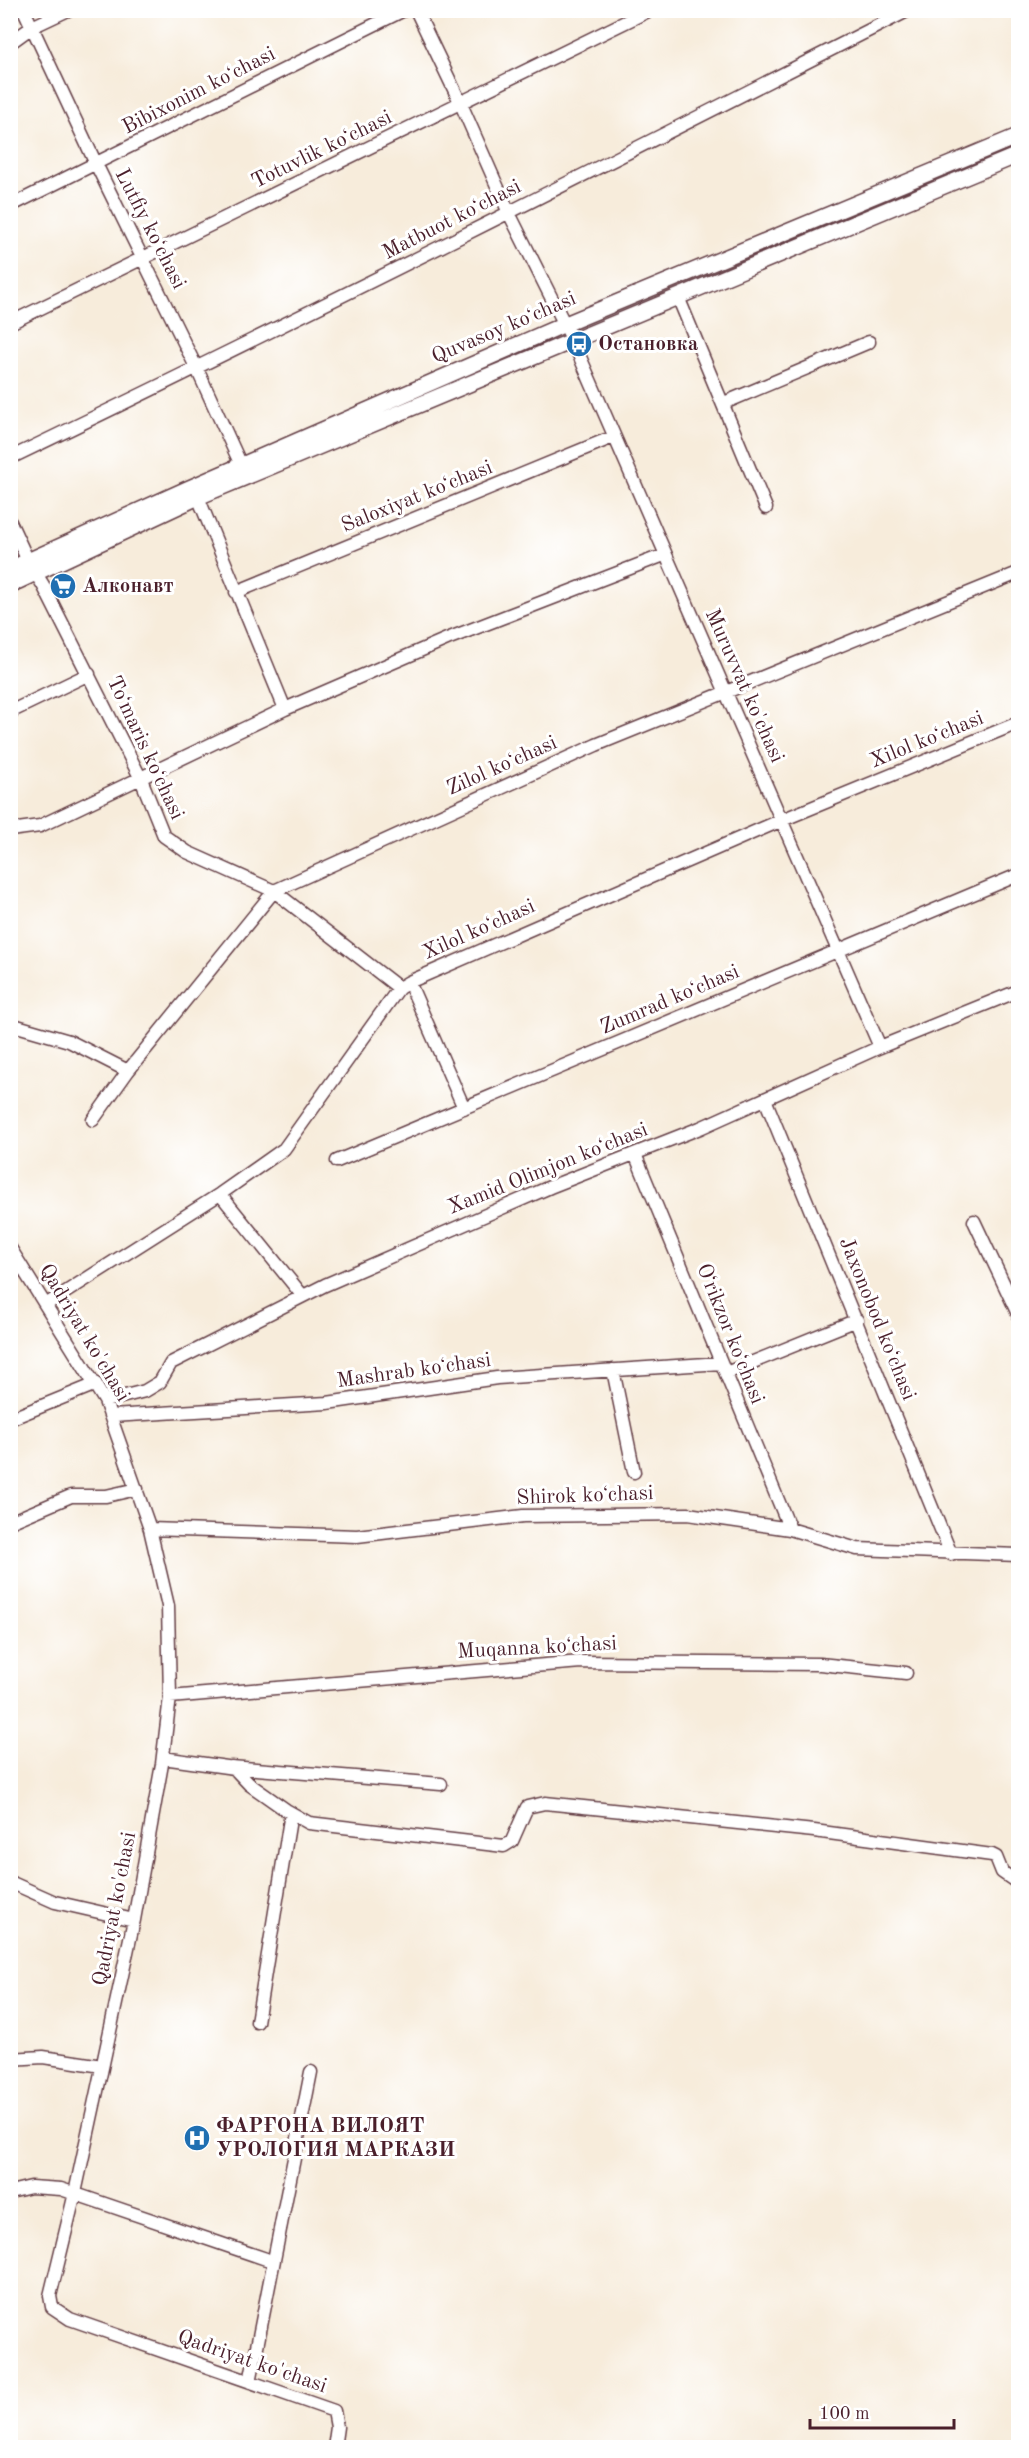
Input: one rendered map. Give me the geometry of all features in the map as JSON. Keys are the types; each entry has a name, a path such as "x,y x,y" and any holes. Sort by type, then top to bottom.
{"main road":[{"name":"Quvasoy koʻchasi","path":"10,585 32,567 242,465 563,325 1018,136"},
{"name":"Quvasoy koʻchasi","path":"10,569 32,567 1018,155"}],"street":[{"name":"Lutfiy koʻchasi","path":"24,10 242,465"},
{"path":"10,43 32,27 68,10"},
{"name":"Bibixonim koʻchasi","path":"10,206 404,10"},
{"path":"416,10 563,325"},
{"name":"Totuvlik koʻchasi","path":"10,323 145,259 650,10"},
{"name":"Matbuot koʻchasi","path":"10,458 197,369 909,10"},
{"path":"678,297 766,508"},
{"name":"Muruvvat ko'chasi","path":"563,325 573,341 664,555 880,1047"},
{"path":"724,403 869,342"},
{"name":"Saloxiyat koʻchasi","path":"237,592 613,437"},
{"path":"193,500 237,592 285,709"},
{"name":"Toʻmaris koʻchasi","path":"10,522 141,779 164,836 187,852 274,891 404,985"},
{"path":"10,830 40,826 285,709 447,639 664,555"},
{"name":"Zilol koʻchasi","path":"93,1120 128,1071 274,891 596,745 1018,573"},
{"path":"10,712 89,674"},
{"name":"Xilol koʻchasi","path":"404,985 782,820 1018,723"},
{"name":"Zumrad koʻchasi","path":"337,1161 1018,875"},
{"path":"47,1304 220,1194 284,1149 404,985 464,1108"},
{"name":"Xamid Olimjon koʻchasi","path":"105,1401 145,1390 160,1382 171,1363 302,1296 550,1187 635,1154 880,1047 1018,991"},
{"path":"10,1024 69,1041 128,1071"},
{"name":"Jaxonobod koʻchasi","path":"765,1099 951,1554"},
{"name":"Oʻrikzor koʻchasi","path":"635,1154 790,1529"},
{"path":"220,1194 302,1296"},
{"path":"974,1221 1018,1314"},
{"name":"Qadriyat ko'chasi","path":"10,1248 96,1384 112,1416 150,1529 168,1606 170,1697 163,1758 134,1920 51,2296 52,2307 70,2319 334,2411 337,2427 334,2448"},
{"name":"Mashrab koʻchasi","path":"112,1416 327,1403 497,1378 613,1370 724,1368 857,1320"},
{"path":"613,1370 634,1472"},
{"path":"10,1419 96,1384"},
{"path":"10,1522 71,1496 106,1496 137,1489"},
{"name":"Shirok koʻchasi","path":"150,1529 357,1536 523,1516 688,1514 790,1529 856,1549 1018,1556"},
{"name":"Muqanna koʻchasi","path":"170,1697 581,1662 820,1664 906,1673"},
{"path":"163,1758 230,1767 441,1784"},
{"path":"230,1767 234,1768 249,1784 309,1823 504,1846 512,1841 528,1807 545,1803 814,1832 992,1856 996,1857 1002,1872 1015,1881"},
{"path":"257,2022 291,1813"},
{"path":"10,1882 55,1902 134,1920"},
{"path":"10,2059 43,2056 102,2066"},
{"path":"250,2382 311,2072"},
{"path":"10,2192 39,2187 61,2188 266,2259"}],"place":[{"name":"Остановка","path":"579,344"},
{"name":"Алконавт","path":"63,586"},
{"name":"ФАРҒОНА ВИЛОЯТ УРОЛОГИЯ МАРКАЗИ","path":"197,2138"}]}
